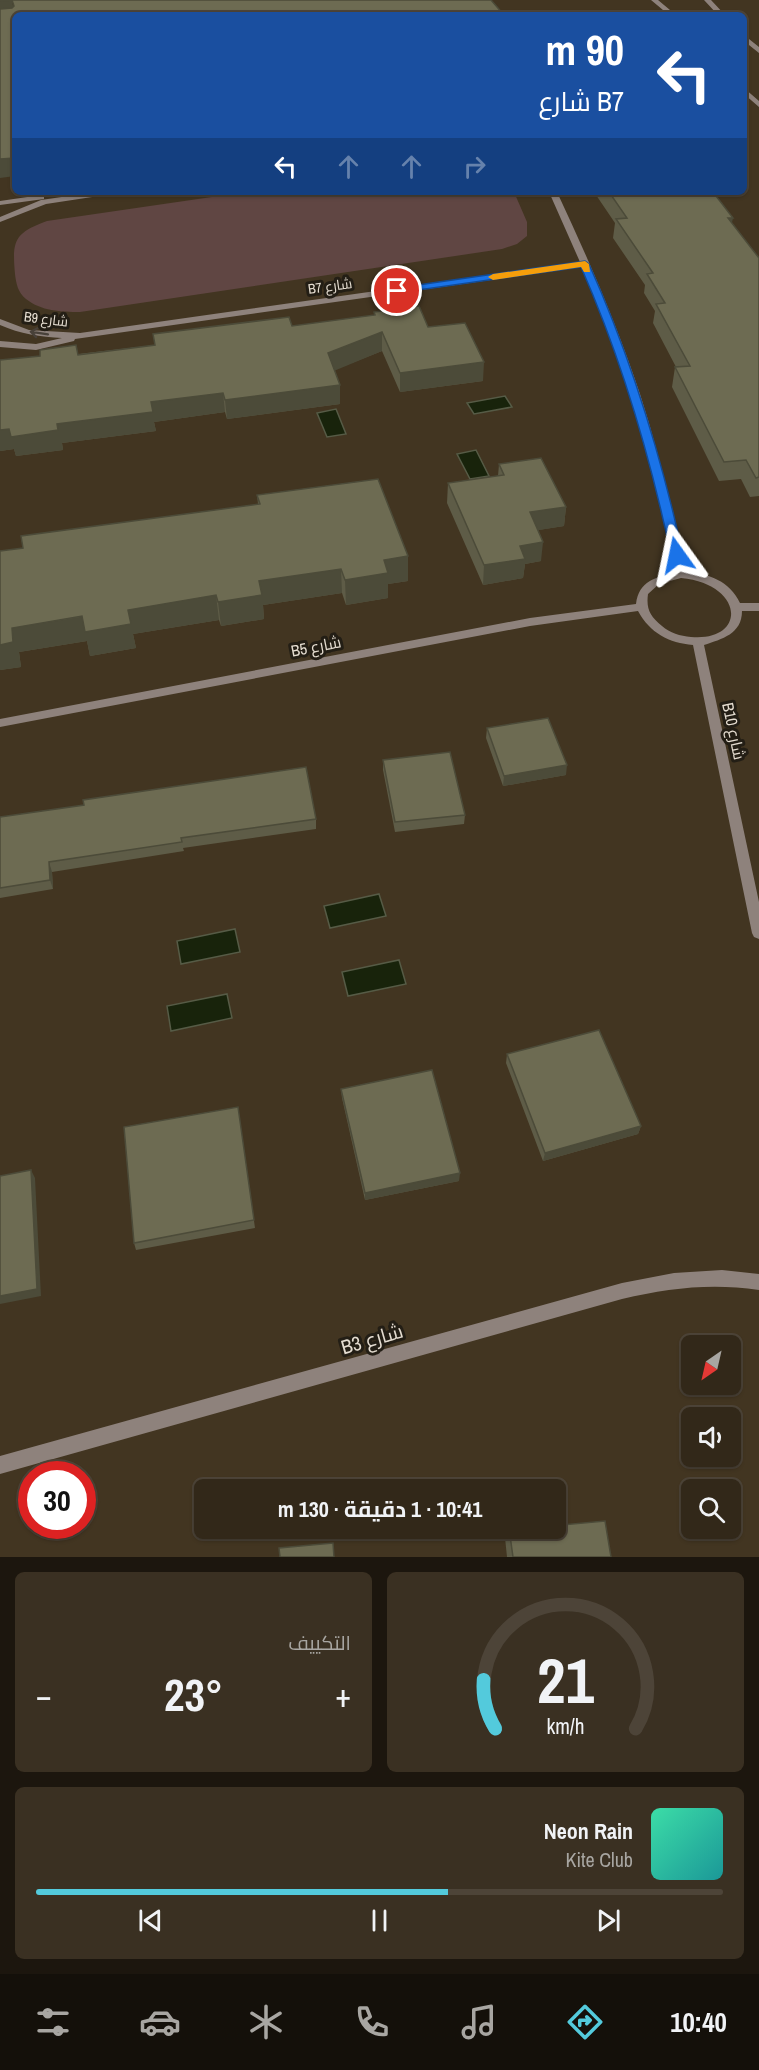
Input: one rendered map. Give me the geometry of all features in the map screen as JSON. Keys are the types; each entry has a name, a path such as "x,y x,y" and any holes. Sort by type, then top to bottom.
{"street":[{"path":"654,0 669,12"},
{"path":"707,0 719,12"},
{"path":"747,40 759,51"},
{"path":"747,93 759,105"},
{"path":"0,220 29,206 61,198 86,195"},
{"path":"554,195 608,316 641,411 665,499 681,574"},
{"path":"0,203 39,197 61,198"},
{"name":"B7 شارع","path":"80,336 585,264"},
{"name":"B9 شارع","path":"0,322 39,334 80,336"},
{"name":"B9 شارع","path":"0,344 36,347 80,336"},
{"path":"681,574 700,576 717,583 731,594 738,607 737,620 730,631 716,639 698,642 678,639 659,632 646,620 639,607 641,594 649,584 663,576 681,574"},
{"name":"B5 شارع","path":"0,723 530,621 639,607"},
{"path":"738,607 759,607"},
{"name":"B10 شارع","path":"698,642 759,933"},
{"name":"B3 شارع","path":"0,1466 642,1286 673,1279 727,1276 759,1282"}],"shaded area":[{"path":"225,195 515,195 527,222 527,236 517,244 502,249 80,312 59,311 38,306 23,297 18,288 14,263 15,246 22,234 47,221"},
{"path":"505,396 512,407 474,414 467,403"},
{"path":"336,409 346,434 327,437 317,413"},
{"path":"476,450 489,476 470,479 457,454"},
{"path":"379,894 386,916 330,928 324,906"},
{"path":"235,929 240,952 181,964 177,941"},
{"path":"399,960 406,984 348,996 342,972"},
{"path":"227,994 232,1018 171,1031 167,1006"}],"building":[{"path":"12,0 491,0 501,12 12,12 12,158 0,159 0,9 14,6"},
{"path":"611,195 715,195 733,218 728,218 759,258 759,477 756,478 746,460 724,462 675,367 690,366 656,304 665,303 647,274 653,273 616,219 627,218"},
{"path":"419,306 428,327 465,323 484,362 400,373 382,332 328,353 340,385 225,400 223,393 151,402 153,412 57,424 58,430 11,437 9,429 0,430 0,360 40,356 40,350 76,345 78,355 155,345 153,334 289,317 292,326 375,315 374,312"},
{"path":"541,458 566,507 530,512 543,542 520,546 525,559 484,565 448,483 504,475 499,464"},
{"path":"378,479 408,556 384,560 388,573 345,580 341,569 259,581 262,595 218,602 216,595 128,610 131,624 85,632 82,616 12,628 13,642 0,645 0,551 23,548 21,536 260,504 257,495"},
{"path":"548,718 567,765 504,776 487,728"},
{"path":"450,752 465,815 395,822 383,760"},
{"path":"306,767 316,819 181,838 182,842 49,862 50,880 0,888 0,817 84,805 83,800"},
{"path":"599,1030 641,1126 545,1153 507,1054"},
{"path":"432,1070 460,1173 365,1193 341,1089"},
{"path":"238,1107 254,1220 134,1243 124,1127"},
{"path":"31,1170 37,1289 0,1296 0,1176"},
{"path":"605,1521 611,1557 513,1557 511,1539 566,1539 566,1525"},
{"path":"333,1543 334,1557 280,1557 279,1548"}],"slow traffic":[{"path":"493,277 585,264 587,270"}],"route":[{"path":"397,291 585,264 608,316 641,411 665,499 677,555"}]}
